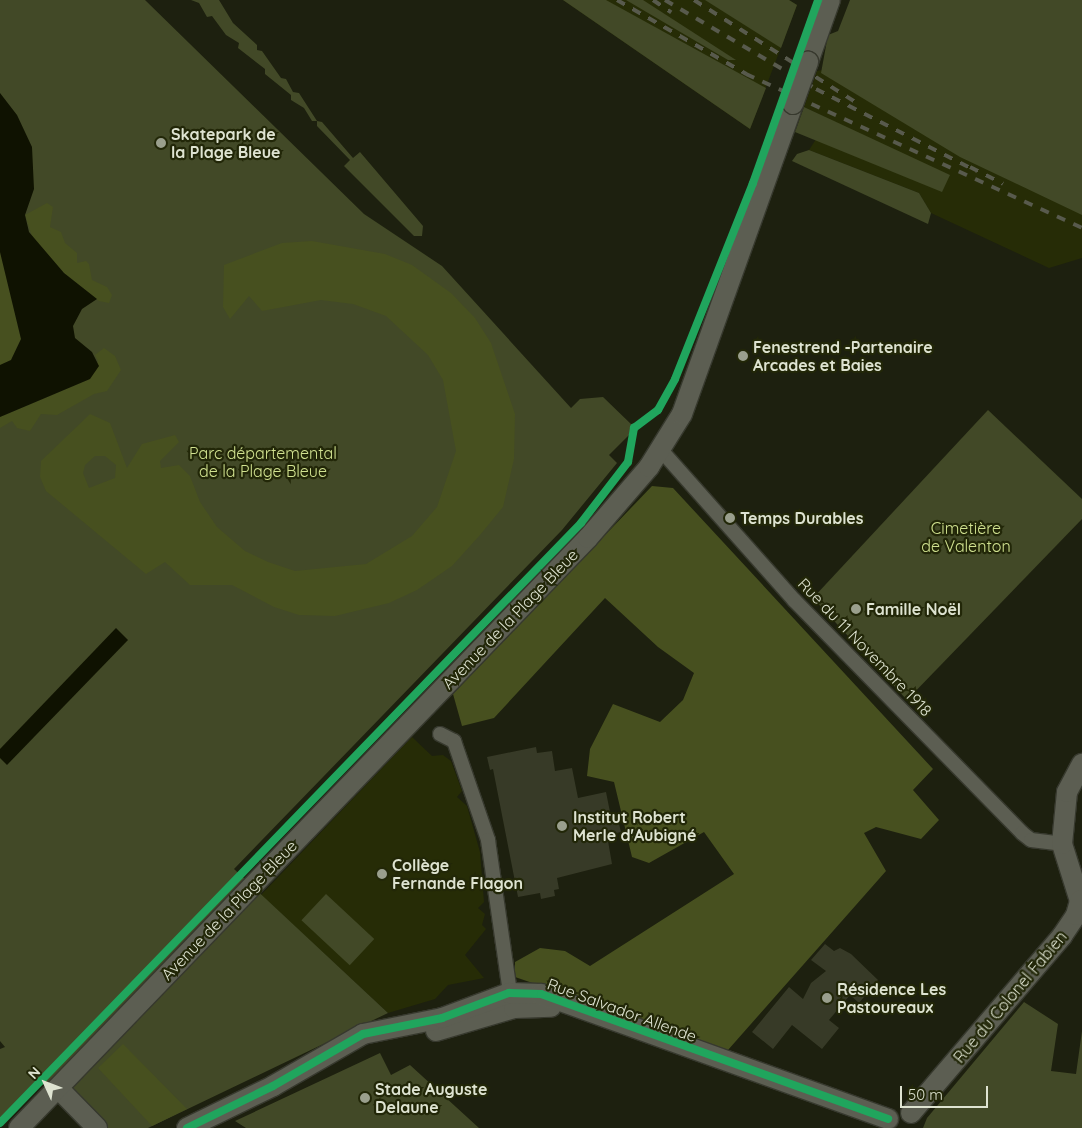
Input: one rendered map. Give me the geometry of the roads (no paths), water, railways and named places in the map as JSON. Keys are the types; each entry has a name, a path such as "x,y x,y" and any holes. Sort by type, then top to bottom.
{"main road":[{"name":"Avenue de la Plage Bleue","path":"19,1128 588,538 660,449 682,414 830,0"},
{"path":"1081,900 1062,844 1067,792 1082,764"},
{"name":"Rue du Colonel Fabien","path":"913,1121 1066,931 1081,900"},
{"name":"Rue Salvador Allende","path":"187,1128 336,1052 363,1034 442,1018 541,994 888,1123"},
{"path":"58,1088 97,1128"},
{"path":"888,1123 898,1109 913,1121"}],"street":[{"name":"Rue du 11 Novembre 1918","path":"660,449 794,600 1022,833 1031,840 1062,844"},
{"path":"440,734 454,741 488,840 511,1000"}],"railway":[{"path":"617,0 746,74 1082,228"},
{"path":"653,0 671,12"},
{"path":"665,0 816,89 976,171"},
{"path":"694,0 857,103"},
{"path":"970,167 1003,184"}],"place":[{"name":"Skatepark de la Plage Bleue","path":"161,143"},
{"name":"Fenestrend -Partenaire Arcades et Baies","path":"743,356"},
{"name":"Temps Durables","path":"730,518"},
{"name":"Famille Noël","path":"856,609"},
{"name":"Institut Robert Merle d'Aubigné","path":"562,826"},
{"name":"Collège Fernande Flagon","path":"382,874"},
{"name":"Résidence Les Pastoureaux","path":"827,998"},
{"name":"Stade Auguste Delaune","path":"365,1098"}],"park label":[{"name":"Parc départemental de la Plage Bleue","path":"263,462"},
{"name":"Cimetière de Valenton","path":"966,537"}]}
